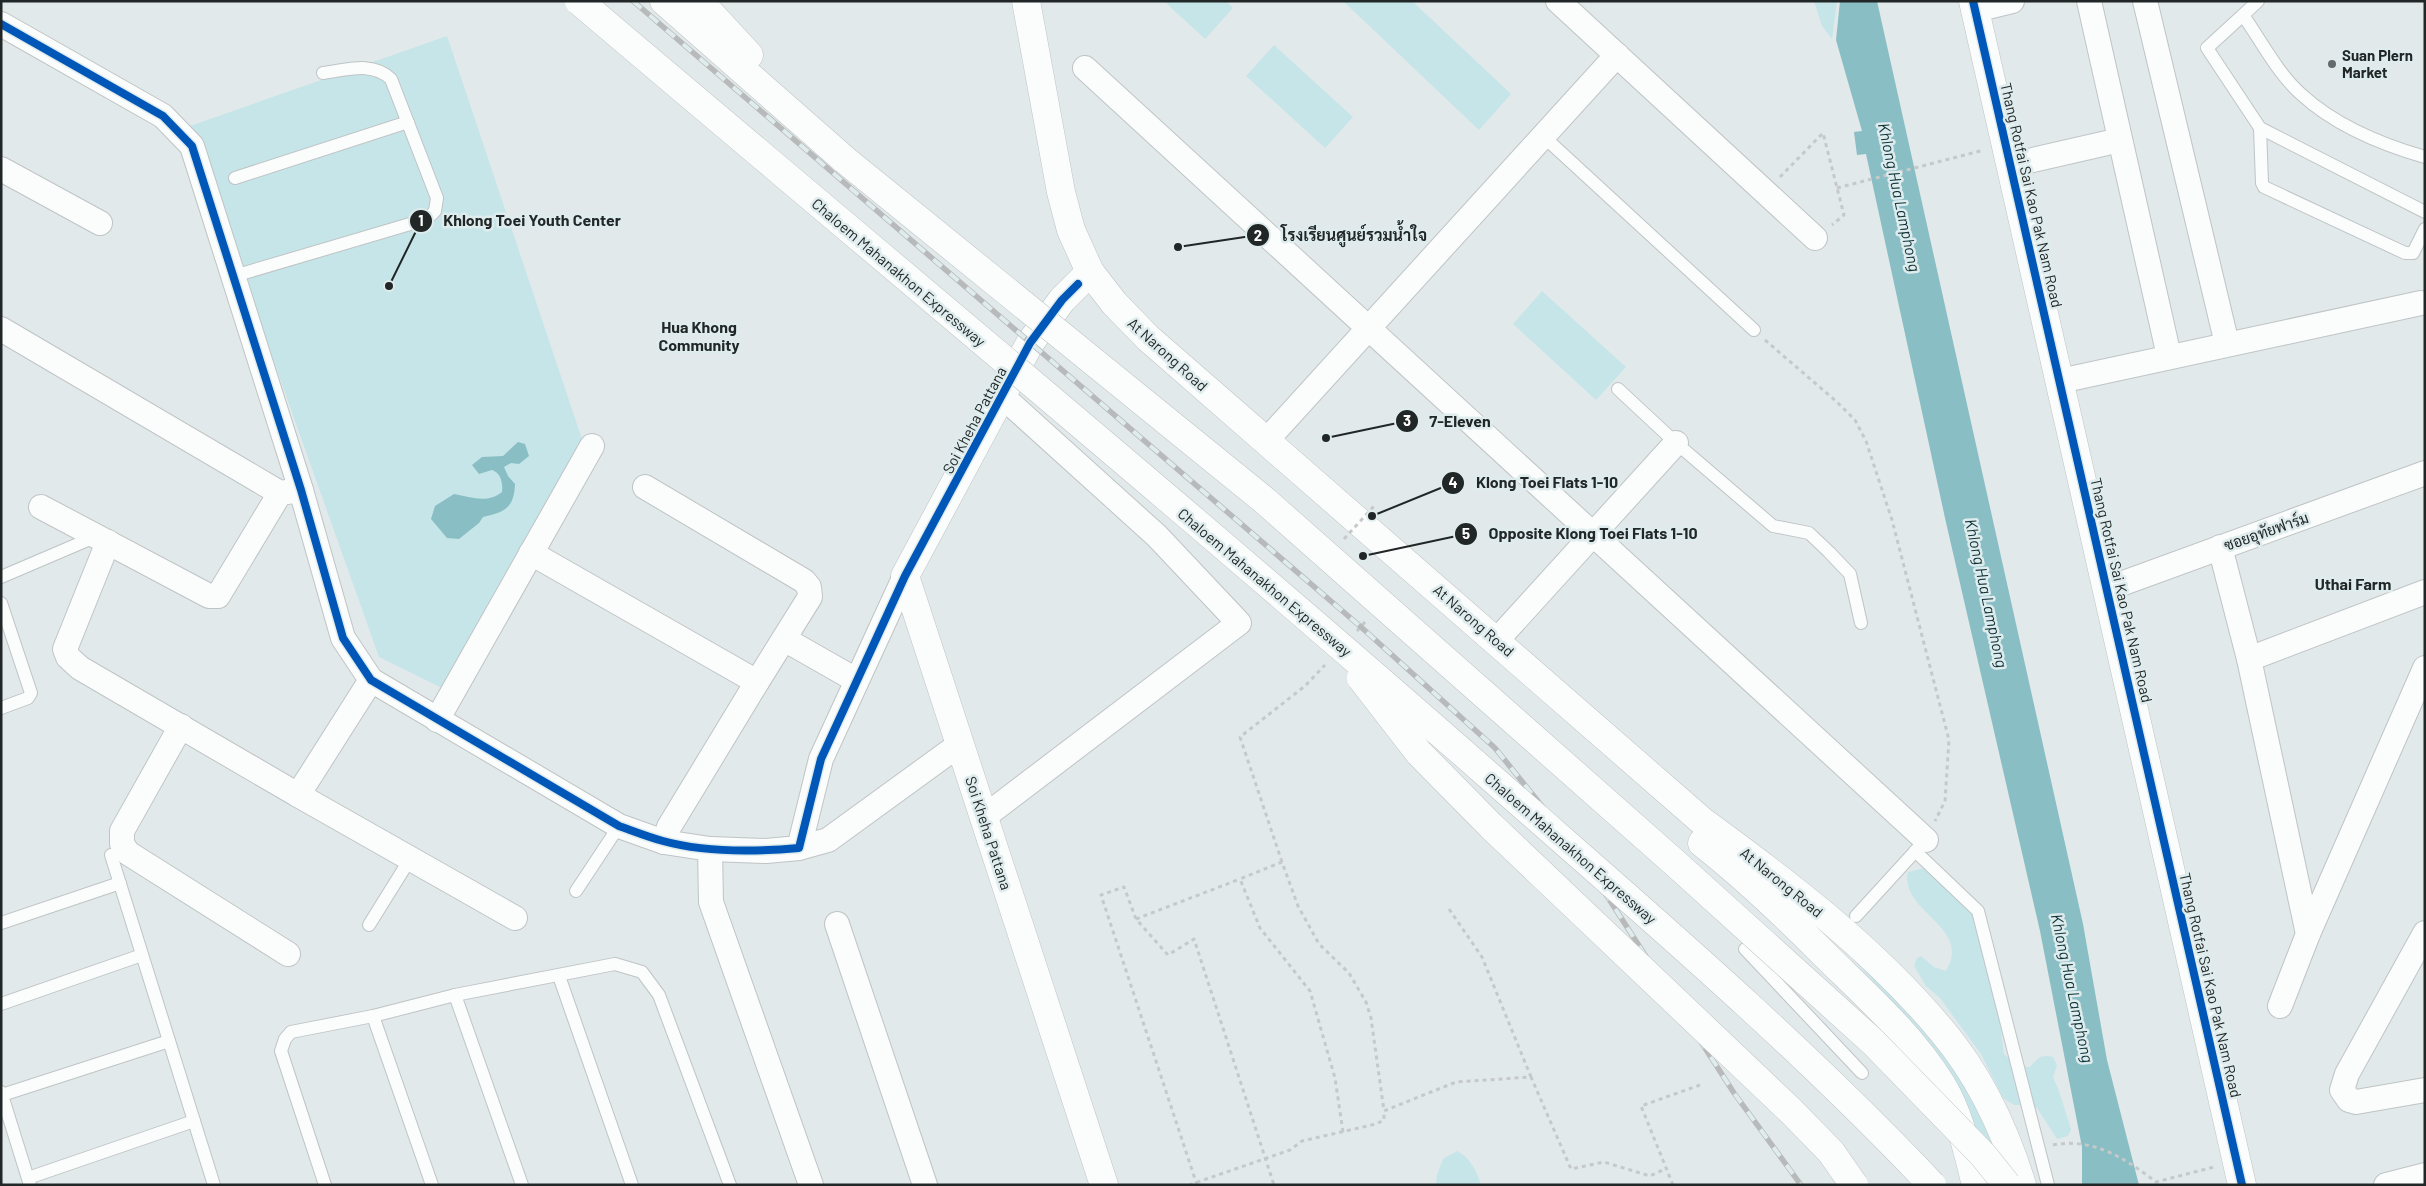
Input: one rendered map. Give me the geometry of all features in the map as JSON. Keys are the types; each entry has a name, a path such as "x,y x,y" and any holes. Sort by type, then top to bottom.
{"main road":[{"name":"Chaloem Mahanakhon Expressway","path":"579,1 1339,642 1742,998 1899,1150 1932,1185"},
{"path":"664,1 845,160 1264,500 1406,625 1874,1042 1958,1129 2007,1185"},
{"path":"699,1 845,160"},
{"name":"At Narong Road","path":"1012,1 1057,225 1084,278 1122,334 1491,647 1702,821 1767,868 1879,964 1943,1032 1972,1074 1996,1116 2022,1185"},
{"name":"At Narong Road","path":"1026,1 1061,192 1084,278 1114,303 1148,338 1266,441 1788,916 1858,986 1918,1051 1942,1086 1961,1124 1976,1185"},
{"name":"Thang Rotfai Sai Kao Pak Nam Road","path":"1974,6 2239,1173"},
{"name":"Soi Kheha Pattana","path":"1084,278 1062,300 1040,328 905,576 1104,1185"},
{"path":"1339,642 1419,753 1491,826 1792,1112 1831,1152 1854,1185"}],"street":[{"path":"1558,1 1815,238"},
{"path":"1974,6 2012,1"},
{"path":"2089,1 2169,356"},
{"path":"2145,1 2227,344"},
{"path":"1,24 163,116 192,146 234,276 291,491 343,638 371,680 619,826 664,842 710,849 766,851 799,848 828,840 960,744"},
{"path":"1266,441 1617,56"},
{"path":"1085,68 1593,534 1921,845"},
{"path":"2009,155 2120,140"},
{"path":"1,169 100,223"},
{"path":"2060,381 2421,303"},
{"path":"4,338 291,491"},
{"path":"984,817 1239,623 1157,536 1002,396"},
{"path":"1491,647 1676,442"},
{"path":"436,720 592,446"},
{"name":"ซอยอุทัยฟาร์ม","path":"2107,589 2425,473"},
{"path":"645,487 807,584 811,593 810,598 669,828 664,842"},
{"path":"41,507 209,596 218,596 291,491"},
{"path":"102,539 65,649 66,654 80,668 515,918"},
{"path":"2220,547 2249,660 2308,934"},
{"path":"531,553 757,682"},
{"path":"799,848 821,759 905,576"},
{"path":"2249,660 2425,592"},
{"path":"784,639 856,680"},
{"path":"2280,1006 2308,934 2425,668"},
{"path":"298,795 371,680"},
{"path":"181,726 122,831 122,844 128,853 288,954"},
{"path":"710,849 711,902 811,1185"},
{"path":"837,924 925,1185"},
{"path":"2423,943 2347,1074 2342,1090 2349,1100 2356,1102 2425,1090"},
{"path":"2386,1185 2425,1175"}],"lane":[{"path":"2258,1 2207,48 2260,128 2425,212"},
{"path":"2243,15 2281,70 2302,95 2352,127 2402,151 2425,157"},
{"path":"234,276 427,219 435,211 436,198 391,79 383,72 372,67 323,73"},
{"path":"235,178 408,122"},
{"path":"2260,128 2262,183 2268,190 2405,253 2413,253 2425,229"},
{"path":"1543,136 1754,330"},
{"path":"1618,389 1773,526 1809,533 1829,552 1850,574 1861,624"},
{"path":"1,576 102,539"},
{"path":"1,603 31,693 28,698 1,708"},
{"path":"576,891 619,826"},
{"path":"1856,916 1921,845 1978,911 2048,1185"},
{"path":"111,855 214,1185"},
{"path":"369,925 410,859"},
{"path":"1,923 120,884"},
{"path":"1745,949 1862,1073"},
{"path":"1,1004 142,956"},
{"path":"325,1185 280,1051 285,1039 291,1032 373,1016 455,995 615,964 642,972 659,995 730,1185"},
{"path":"559,976 632,1185"},
{"path":"455,995 522,1185"},
{"path":"373,1016 432,1185"},
{"path":"169,1040 2,1094 29,1182 194,1121"}],"path":[{"path":"1765,192 1823,133 1844,215 1815,238"},
{"path":"1837,188 1915,168 2009,155"},
{"path":"1754,330 1838,402 1855,420 1866,442 1892,520 1950,740 1945,801 1921,845"},
{"path":"1339,544 1374,506"},
{"path":"1189,1185 1290,1150 1302,1141 1376,1124 1384,1120 1371,1018 1366,1002 1349,973 1319,944 1298,906 1240,737 1306,686 1339,642 1372,616"},
{"path":"1136,919 1282,862"},
{"path":"1240,879 1260,928 1310,991 1335,1078 1343,1132"},
{"path":"1196,1184 1101,895 1124,887 1136,919 1168,955 1194,939 1274,1185"},
{"path":"1449,908 1482,958 1571,1169 1604,1162 1650,1176 1667,1168"},
{"path":"1384,1111 1456,1082 1531,1077"},
{"path":"1673,1185 1641,1106 1700,1085"},
{"path":"2069,1142 2100,1148 2119,1155 2156,1182 2239,1173"}],"shaded area":[{"path":"1164,1 1226,1 1233,8 1205,39"},
{"path":"1343,1 1412,1 1511,94 1479,130"},
{"path":"1814,1 1837,1 1832,39 1822,26"},
{"path":"447,36 584,445 446,690 379,657 190,126"},
{"path":"1274,45 1353,117 1325,148 1246,76"},
{"path":"1542,291 1626,367 1596,400 1513,324"},
{"path":"1924,868 1971,911 1985,952 1997,998 2004,1054 2012,1061 2026,1067 2030,1067 2035,1061 2045,1056 2053,1057 2057,1065 2053,1077 2071,1129 2068,1136 2057,1139 2037,1108 2030,1105 2014,1105 2003,1098 1981,1054 1940,998 1926,986 1914,966 1917,958 1921,956 1934,967 1946,971 1952,955 1950,942 1943,930 1914,898 1908,886 1908,872"},
{"path":"1847,953 1898,999 1943,1051 1969,1089 1981,1112 2010,1185 1890,999"},
{"path":"1457,1151 1466,1157 1472,1165 1481,1185 1436,1185 1437,1175 1443,1159"}],"water":[{"name":"Khlong Hua Lamphong","path":"1840,1 1877,1 2083,924 2107,1060 2139,1185 2082,1185 2082,1147 2040,931 1945,518 1866,154 1857,155 1854,132 1862,131 1836,40"},
{"path":"518,442 525,444 529,456 519,464 511,463 504,467 508,476 515,484 513,499 510,504 502,511 483,517 479,523 459,539 447,538 431,519 435,506 454,494 485,499 502,492 502,482 498,473 492,470 479,474 472,465 482,457 503,456"}],"railway":[{"path":"633,1 1361,627 1495,748 1576,848 1734,1093 1801,1185"}],"cycle path":[{"path":"1973,1 2242,1185"},
{"path":"1,24 163,116 192,146 301,490 343,638 371,680 619,826 679,845 713,850 799,848 821,759 905,576 1030,343 1062,300 1078,284"}],"place":[{"name":"Suan Plern Market","path":"2332,64"},
{"name":"โรงเรียนศูนย์รวมน้ำใจ","path":"1178,247"},
{"name":"Khlong Toei Youth Center","path":"389,286"},
{"name":"7-Eleven","path":"1326,438"},
{"name":"Klong Toei Flats 1-10","path":"1372,516"},
{"name":"Opposite Klong Toei Flats 1-10","path":"1363,556"}],"district":[{"name":"Hua Khong Community","path":"699,335"},
{"name":"Uthai Farm","path":"2353,583"}]}
